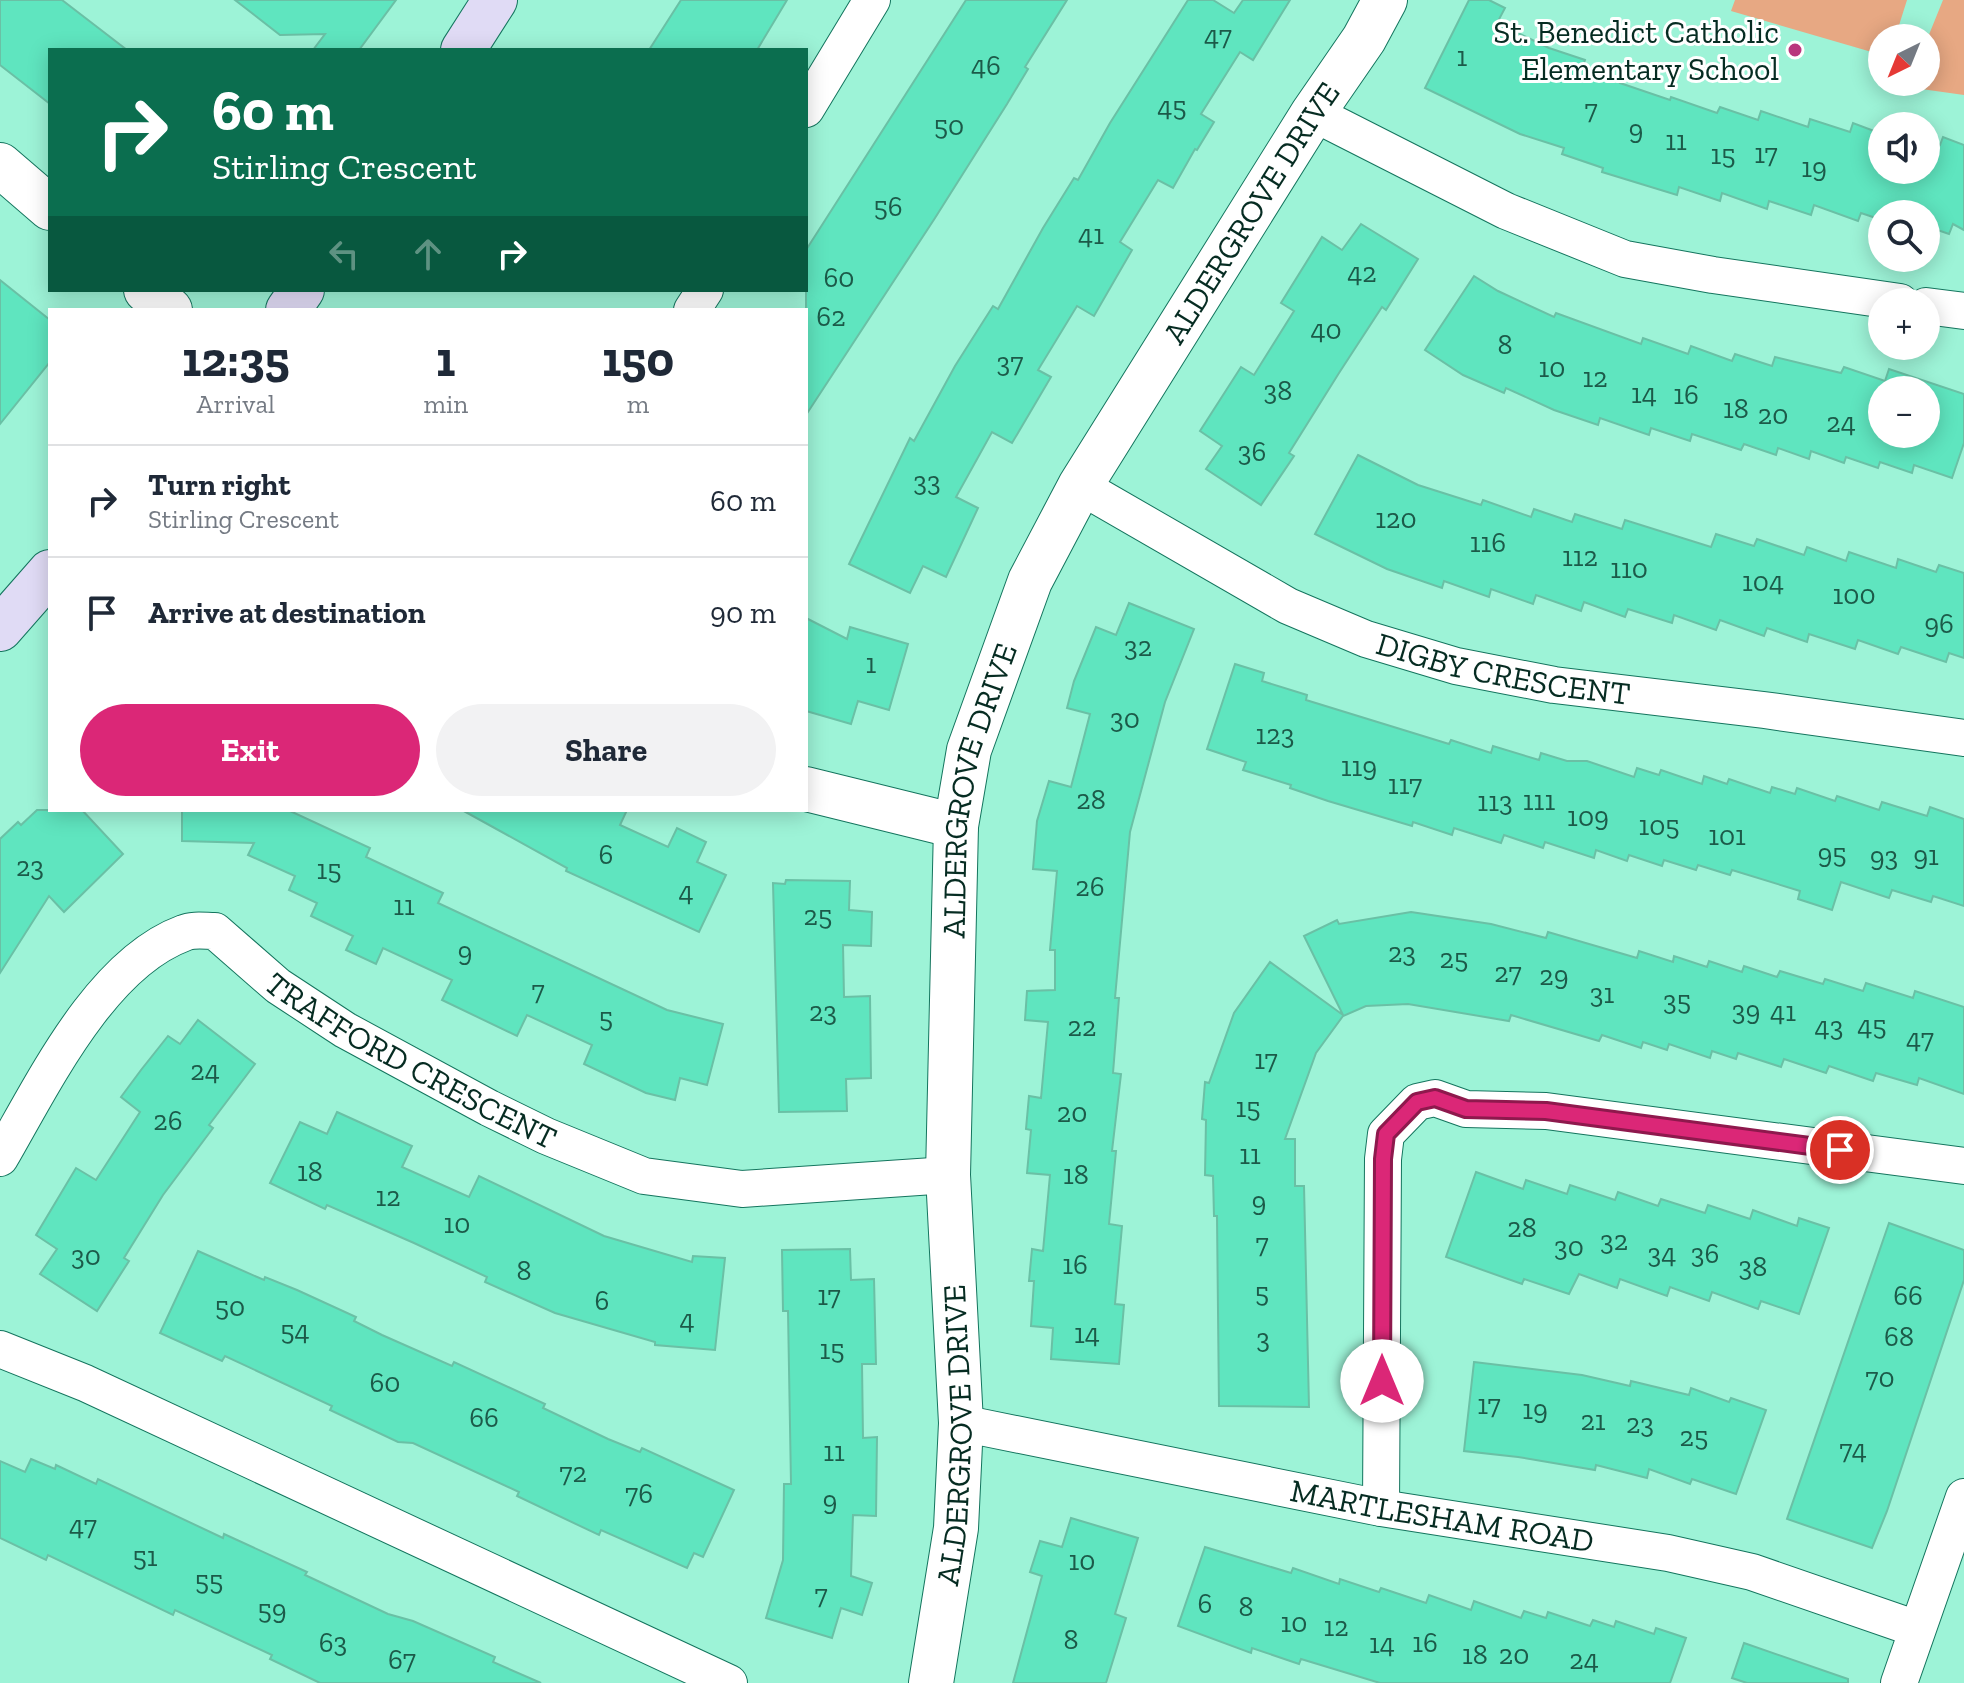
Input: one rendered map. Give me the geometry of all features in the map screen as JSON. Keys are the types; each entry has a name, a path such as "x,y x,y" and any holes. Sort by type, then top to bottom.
{"main road":[{"path":"464,48 495,0"},
{"path":"0,629 48,574"}],"street":[{"path":"808,106 872,0"},
{"name":"ALDERGROVE DRIVE","path":"931,1683 956,1528 961,1423 948,1175 956,826 969,750 1025,595 1080,486 1313,113 1364,39 1385,0"},
{"path":"1313,113 1506,211 1625,259 1868,297"},
{"path":"0,165 48,206"},
{"path":"148,292 168,308"},
{"path":"1940,308 1964,311"},
{"name":"DIGBY CRESCENT","path":"1080,486 1288,606 1366,639 1456,666 1554,685 1964,738"},
{"path":"808,789 956,826"},
{"name":"TRAFFORD CRESCENT","path":"0,1158 70,1038 116,983 135,964 187,931 215,931 278,986 345,1030 546,1136 644,1176 742,1189 948,1175"},
{"path":"1381,1508 1383,1159 1386,1134 1417,1102 1435,1098 1466,1109 1546,1111 1964,1166"},
{"path":"0,1349 100,1390 729,1683"},
{"name":"MARTLESHAM ROAD","path":"961,1423 1381,1508 1668,1553 1752,1572 1917,1629"},
{"path":"1899,1683 1964,1497"}],"shaded area":[{"path":"1735,0 1907,0 1899,24 1868,24 1868,51 1731,11"},
{"path":"1943,0 1964,0 1964,95 1940,92 1940,24 1933,24"}],"building":[{"path":"0,0 62,0 124,48 48,48 48,102 0,65"},
{"path":"235,0 396,0 360,48 314,48 325,34 280,35"},
{"path":"681,0 787,0 758,48 650,48"},
{"path":"966,0 1067,0 1025,67 1028,69 1007,104 808,412 808,247"},
{"path":"1188,0 1213,0 1234,13 1243,0 1290,0 1253,60 1240,52 1201,114 1214,122 1173,188 1158,180 1120,242 1132,250 1094,316 1077,306 1038,370 1051,377 1012,443 992,432 956,497 978,508 946,577 923,566 910,593 849,564 910,438 914,441 955,366 993,306 998,309 1043,228 1074,178 1078,180 1110,123"},
{"path":"1469,0 1489,0 1505,8 1497,23 1549,48 1585,60 1583,66 1621,79 1620,83 1670,100 1671,97 1717,113 1720,107 1758,120 1761,111 1808,127 1810,119 1850,132 1853,123 1868,129 1868,184 1940,184 1940,145 1943,137 1964,145 1964,230 1953,224 1949,234 1940,231 1940,200 1868,200 1868,215 1861,213 1858,221 1814,205 1811,215 1769,201 1767,209 1722,193 1720,201 1679,187 1677,195 1602,172 1603,168 1562,154 1564,148 1520,134 1425,88"},
{"path":"1361,224 1418,259 1386,310 1382,307 1339,373 1289,453 1294,456 1261,505 1206,469 1222,446 1200,431 1241,367 1254,375 1294,311 1281,303 1322,237 1342,250"},
{"path":"1474,276 1498,291 1554,317 1556,313 1641,344 1643,338 1688,354 1691,346 1732,361 1735,354 1772,366 1775,357 1841,373 1844,367 1870,376 1868,448 1940,448 1940,386 1964,394 1964,443 1952,478 1914,465 1912,473 1880,462 1878,468 1846,457 1844,463 1811,451 1809,459 1778,448 1776,455 1744,444 1741,450 1692,434 1690,441 1651,428 1649,435 1600,418 1598,425 1554,410 1506,388 1504,393 1463,375 1425,350"},
{"path":"0,280 48,318 48,364 0,424"},
{"path":"1889,369 1910,376 1887,376"},
{"path":"1358,455 1418,485 1481,505 1483,500 1531,517 1534,509 1572,522 1575,514 1622,529 1625,520 1711,547 1716,534 1754,546 1757,539 1804,555 1807,547 1846,561 1849,552 1896,568 1898,559 1936,572 1939,565 1964,573 1964,658 1949,653 1946,662 1901,647 1898,654 1858,640 1855,649 1809,634 1807,642 1767,628 1764,636 1720,620 1716,630 1674,615 1672,623 1628,609 1625,617 1584,602 1581,611 1536,595 1533,604 1491,589 1489,597 1444,581 1442,588 1387,569 1315,534"},
{"path":"1129,603 1194,629 1165,702 1130,832 1115,998 1119,998 1113,1073 1121,1074 1112,1151 1116,1151 1109,1224 1122,1226 1115,1304 1124,1305 1119,1364 1051,1359 1053,1328 1031,1326 1034,1281 1029,1281 1032,1249 1043,1251 1050,1175 1027,1173 1031,1130 1026,1129 1029,1096 1041,1098 1048,1022 1025,1020 1027,991 1055,990 1055,950 1050,950 1057,871 1033,869 1037,821 1049,781 1071,787 1090,714 1067,708 1074,681 1096,627 1116,635"},
{"path":"808,619 847,639 850,627 908,644 889,710 858,701 851,724 808,712"},
{"path":"1235,664 1264,673 1262,681 1307,695 1306,700 1449,744 1451,740 1491,753 1493,746 1539,760 1541,753 1567,761 1587,761 1634,777 1637,768 1659,775 1661,770 1702,784 1704,776 1727,784 1729,779 1770,793 1772,787 1795,794 1797,788 1835,801 1837,796 1879,810 1882,802 1927,816 1930,807 1964,819 1964,906 1933,896 1931,902 1892,890 1889,898 1841,882 1832,910 1798,899 1800,891 1732,870 1730,875 1698,865 1696,870 1664,860 1662,866 1629,855 1627,861 1596,850 1594,858 1545,842 1543,848 1504,835 1501,843 1454,828 1452,835 1328,801 1243,770 1246,762 1207,749"},
{"path":"37,810 84,812 123,854 64,912 49,896 0,973 0,839 18,822 21,825"},
{"path":"182,812 292,812 370,848 366,857 443,893 438,903 667,1010 723,1024 707,1085 680,1078 675,1100 646,1093 584,1064 592,1045 527,1015 517,1036 442,1000 452,980 383,948 376,964 346,950 353,936 311,916 317,903 289,890 295,876 248,855 254,843 182,841"},
{"path":"466,812 626,812 620,825 668,847 677,828 706,842 697,862 726,875 699,932 566,871 567,868"},
{"path":"786,880 850,881 849,910 872,912 871,946 843,945 844,997 870,996 871,1078 846,1079 847,1111 779,1112 773,883 785,884"},
{"path":"1411,912 1491,924 1546,938 1548,932 1637,958 1639,951 1673,962 1674,956 1707,967 1709,961 1742,972 1744,966 1777,977 1780,971 1823,984 1825,979 1863,991 1866,983 1913,998 1915,991 1964,1007 1964,1094 1919,1078 1917,1085 1876,1073 1873,1081 1829,1066 1826,1073 1784,1059 1781,1067 1738,1053 1736,1059 1712,1051 1710,1058 1669,1044 1667,1050 1643,1042 1641,1048 1602,1035 1599,1041 1511,1015 1509,1021 1408,1004 1366,1006 1343,1016 1316,1053 1285,1139 1295,1139 1295,1186 1304,1186 1309,1407 1219,1406 1217,1216 1214,1216 1213,1176 1205,1175 1206,1120 1202,1119 1205,1082 1209,1083 1234,1013 1270,962 1343,1015 1304,936 1337,920 1339,924"},
{"path":"198,1020 255,1064 209,1125 213,1128 163,1195 124,1258 129,1261 97,1311 40,1274 57,1249 36,1235 76,1168 96,1180 140,1112 121,1097 141,1070 168,1036 180,1044"},
{"path":"337,1112 412,1146 402,1167 469,1197 479,1176 604,1236 692,1262 693,1256 725,1258 715,1350 655,1345 655,1342 555,1313 485,1282 487,1277 414,1243 327,1205 325,1209 270,1183 300,1122 327,1134"},
{"path":"1476,1172 1523,1189 1526,1180 1567,1194 1570,1185 1615,1200 1618,1192 1658,1206 1661,1199 1705,1213 1708,1205 1750,1219 1753,1210 1797,1226 1799,1218 1829,1228 1799,1314 1761,1301 1758,1309 1712,1292 1709,1301 1670,1287 1667,1296 1620,1279 1617,1288 1579,1274 1569,1294 1524,1279 1522,1284 1446,1257"},
{"path":"1889,1223 1964,1250 1964,1280 1872,1548 1787,1519"},
{"path":"850,1249 851,1280 874,1279 876,1364 862,1364 863,1438 877,1437 876,1516 853,1515 851,1576 872,1583 862,1615 841,1608 832,1638 766,1618 783,1560 784,1484 791,1484 788,1311 783,1311 782,1250"},
{"path":"198,1251 356,1317 354,1321 382,1335 452,1366 454,1362 545,1404 543,1408 608,1439 640,1452 642,1448 734,1490 703,1557 694,1553 687,1568 601,1530 599,1535 517,1496 519,1492 413,1443 398,1442 330,1410 332,1406 225,1356 222,1361 160,1333"},
{"path":"1474,1362 1582,1375 1630,1386 1631,1381 1689,1395 1691,1388 1729,1402 1731,1398 1766,1410 1736,1494 1692,1479 1690,1484 1649,1469 1647,1478 1596,1465 1595,1470 1464,1451"},
{"path":"31,1459 55,1469 56,1465 96,1484 98,1479 223,1538 224,1534 388,1614 413,1621 495,1657 493,1662 541,1683 320,1683 270,1659 272,1655 175,1610 173,1615 48,1555 46,1560 0,1538 0,1461 25,1472"},
{"path":"1071,1518 1138,1538 1115,1614 1126,1618 1106,1683 1013,1683 1042,1576 1030,1572 1040,1541 1062,1547"},
{"path":"1205,1547 1291,1573 1293,1568 1339,1584 1340,1579 1426,1603 1429,1595 1471,1610 1474,1601 1521,1618 1524,1611 1546,1618 1548,1612 1590,1626 1593,1620 1614,1627 1616,1621 1654,1634 1656,1628 1686,1638 1670,1683 1380,1683 1301,1659 1299,1664 1252,1648 1251,1653 1178,1626"},
{"path":"1744,1643 1848,1679 1848,1683 1747,1683 1732,1678"}],"place":[{"name":"St. Benedict Catholic Elementary School","path":"1795,50"}],"route":[{"path":"1382,1381 1383,1159 1386,1134 1417,1102 1435,1098 1466,1109 1546,1111 1840,1150"}]}
